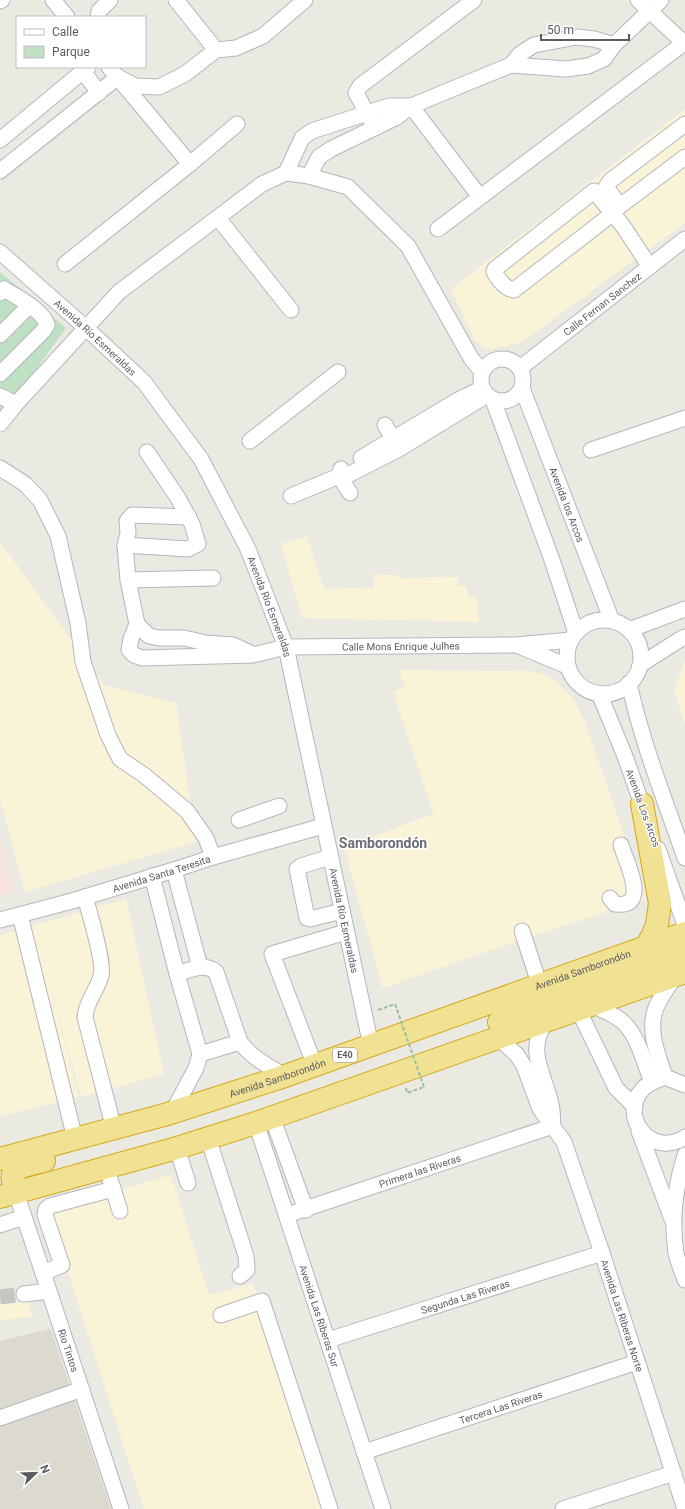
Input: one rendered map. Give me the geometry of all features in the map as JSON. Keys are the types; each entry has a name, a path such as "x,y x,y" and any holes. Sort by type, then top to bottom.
{"highway":[{"path":"642,804 660,903 657,924 652,937 645,948"},
{"path":"383,1079 506,1019 677,955 681,949 680,942 673,939 677,936"},
{"name":"Avenida Samborondón","path":"6,1153 75,1139 168,1114 315,1066 677,936"},
{"path":"168,1114 107,1145 19,1168 13,1174 8,1195 177,1148 264,1120 681,973"}],"street":[{"path":"53,0 66,16"},
{"path":"98,16 99,11 110,0"},
{"path":"176,0 216,50"},
{"path":"114,72 135,86 159,87 185,74 216,50 236,48 263,36 305,0"},
{"path":"375,128 356,93 360,86 474,0"},
{"path":"438,229 684,43 638,0"},
{"path":"309,176 319,157 332,149 397,117 411,106 511,65 566,69 588,66 604,59 614,45 661,0"},
{"path":"511,65 520,54 540,43 577,37 594,39 614,45"},
{"path":"0,140 85,69 99,93"},
{"path":"0,170 99,93 114,72"},
{"path":"114,72 190,164"},
{"path":"146,111 148,87"},
{"path":"286,173 302,138 318,129 389,106 411,106"},
{"path":"411,106 480,197"},
{"path":"65,264 190,164 237,124"},
{"path":"650,267 623,226 606,185 685,124"},
{"path":"616,210 594,191 495,269 495,274 509,289 514,290 685,157"},
{"path":"0,424 16,404 119,292 262,184 286,173 309,176 348,187 408,246 471,358 482,372"},
{"path":"218,218 291,310"},
{"name":"Calle Fernan Sanchez","path":"520,368 685,239"},
{"name":"Avenida Río Esmeraldas","path":"0,252 86,328 144,382 201,460 248,548 286,647 371,1046"},
{"path":"0,374 44,330 47,325 46,320 30,305 1,290 22,272"},
{"path":"0,335 30,305"},
{"path":"350,493 339,476 341,468 396,444 422,429 458,400 487,395 502,402 510,400 517,395 522,388 523,375 520,368 514,362 507,359 492,361 486,365 480,380 487,395 552,560 573,636"},
{"path":"250,441 338,372"},
{"name":"Avenida los Arcos","path":"522,388 612,621"},
{"path":"0,396 16,404"},
{"path":"591,450 685,418"},
{"path":"385,425 396,444"},
{"path":"125,545 188,549 198,544 189,517 147,452"},
{"path":"0,468 25,484 40,500 58,536 78,623 83,662 108,735 120,759 144,775 187,810 206,838 213,857"},
{"path":"291,496 339,476"},
{"path":"189,517 132,515 127,521 128,533 125,545 128,580 137,624 149,636 159,638 184,638 206,643 232,645 253,655"},
{"path":"128,580 213,578"},
{"path":"629,630 685,609"},
{"path":"602,620 621,624 629,630 637,640 640,653 640,665 636,675 629,683 615,692 607,694 586,689 576,681 571,674 566,657 573,636 583,626 592,621 602,620"},
{"name":"Calle Mons Enrique Julhes","path":"137,624 131,639 130,650 134,655 142,658 253,655 286,647 516,645 573,636"},
{"path":"640,665 678,640 685,638"},
{"name":"Calle Mons Enrique Julhes","path":"516,645 568,666"},
{"path":"629,683 647,751 685,858"},
{"name":"Avenida Los Arcos","path":"599,693 626,759 685,925"},
{"path":"626,759 647,751"},
{"path":"239,820 279,806"},
{"name":"Avenida Santa Teresita","path":"0,920 85,897 174,870 213,857 245,844 285,832 323,826"},
{"path":"610,898 615,904 622,905 630,902 634,896 636,888 621,845"},
{"path":"330,857 301,866 297,869 307,918 310,919 342,911"},
{"path":"174,870 200,967"},
{"path":"152,876 177,974 200,1054 196,1068 168,1114"},
{"path":"85,897 101,963 102,975 85,1009 85,1017 114,1129"},
{"path":"20,915 75,1139"},
{"path":"522,931 540,986"},
{"path":"315,1066 272,954 346,932"},
{"path":"177,974 205,966 212,968 216,972 240,1042 256,1059 285,1076"},
{"path":"672,1079 653,1033 654,1014 662,996 681,973"},
{"path":"584,1007 610,1013 624,1022 672,1079"},
{"path":"584,1007 616,1088 635,1107"},
{"path":"547,1020 537,1038 536,1049 537,1061 552,1105 553,1126"},
{"name":"Avenida Las Riberas Norte","path":"496,1038 511,1048 520,1059 540,1110 564,1142 602,1253 685,1509"},
{"path":"200,1054 240,1042"},
{"path":"672,1079 641,1090 635,1102 634,1115 673,1221"},
{"path":"264,1120 306,1210"},
{"name":"Avenida Las Riberas Sur","path":"264,1120 287,1215 383,1509"},
{"name":"Primera las Riveras","path":"287,1215 306,1210 553,1126"},
{"path":"638,1128 650,1140 666,1144 685,1137"},
{"path":"208,1138 246,1256 246,1270 240,1276"},
{"path":"177,1148 188,1183"},
{"path":"685,1155 679,1174 673,1221 676,1255 685,1280"},
{"path":"107,1168 120,1211"},
{"path":"43,1273 62,1265 45,1215 46,1209 50,1206 113,1189"},
{"name":"Rio Tintos","path":"8,1195 24,1217 50,1291 121,1509"},
{"path":"0,1225 24,1217"},
{"name":"Segunda Las Riveras","path":"328,1340 602,1253"},
{"path":"24,1294 50,1291"},
{"path":"220,1315 262,1301 330,1509"},
{"name":"Tercera Las Riveras","path":"364,1452 637,1362"},
{"path":"0,1418 82,1389"},
{"path":"563,1509 674,1473"}],"path":[{"path":"378,1010 395,1004 424,1087 407,1093"}],"shaded area":[{"path":"685,109 685,223 522,342 489,350 475,341 451,289"},
{"path":"307,536 324,589 374,588 374,574 397,575 398,578 458,577 458,586 466,586 468,597 477,598 479,622 302,618 281,544"},
{"path":"0,542 104,685 176,703 196,842 25,892 0,799"},
{"path":"685,661 685,724 674,691"},
{"path":"399,670 531,671 542,674 556,682 574,700 585,722 646,899 509,944 383,988 344,848 427,816 434,816 393,692 405,687"},
{"path":"0,836 15,892 0,896"},
{"path":"126,899 164,1074 81,1097 44,961 79,1097 0,1116 0,935"},
{"path":"171,1175 209,1295 253,1284 328,1509 144,1509 48,1210"},
{"path":"28,1302 32,1317 0,1320 0,1304"},
{"path":"51,1329 111,1509 0,1509 0,1341"}],"green space":[{"path":"0,272 66,328 0,419"}],"tunnel":[{"path":"0,1297 24,1294"}],"district":[{"name":"Samborondón","path":"383,843"}]}
